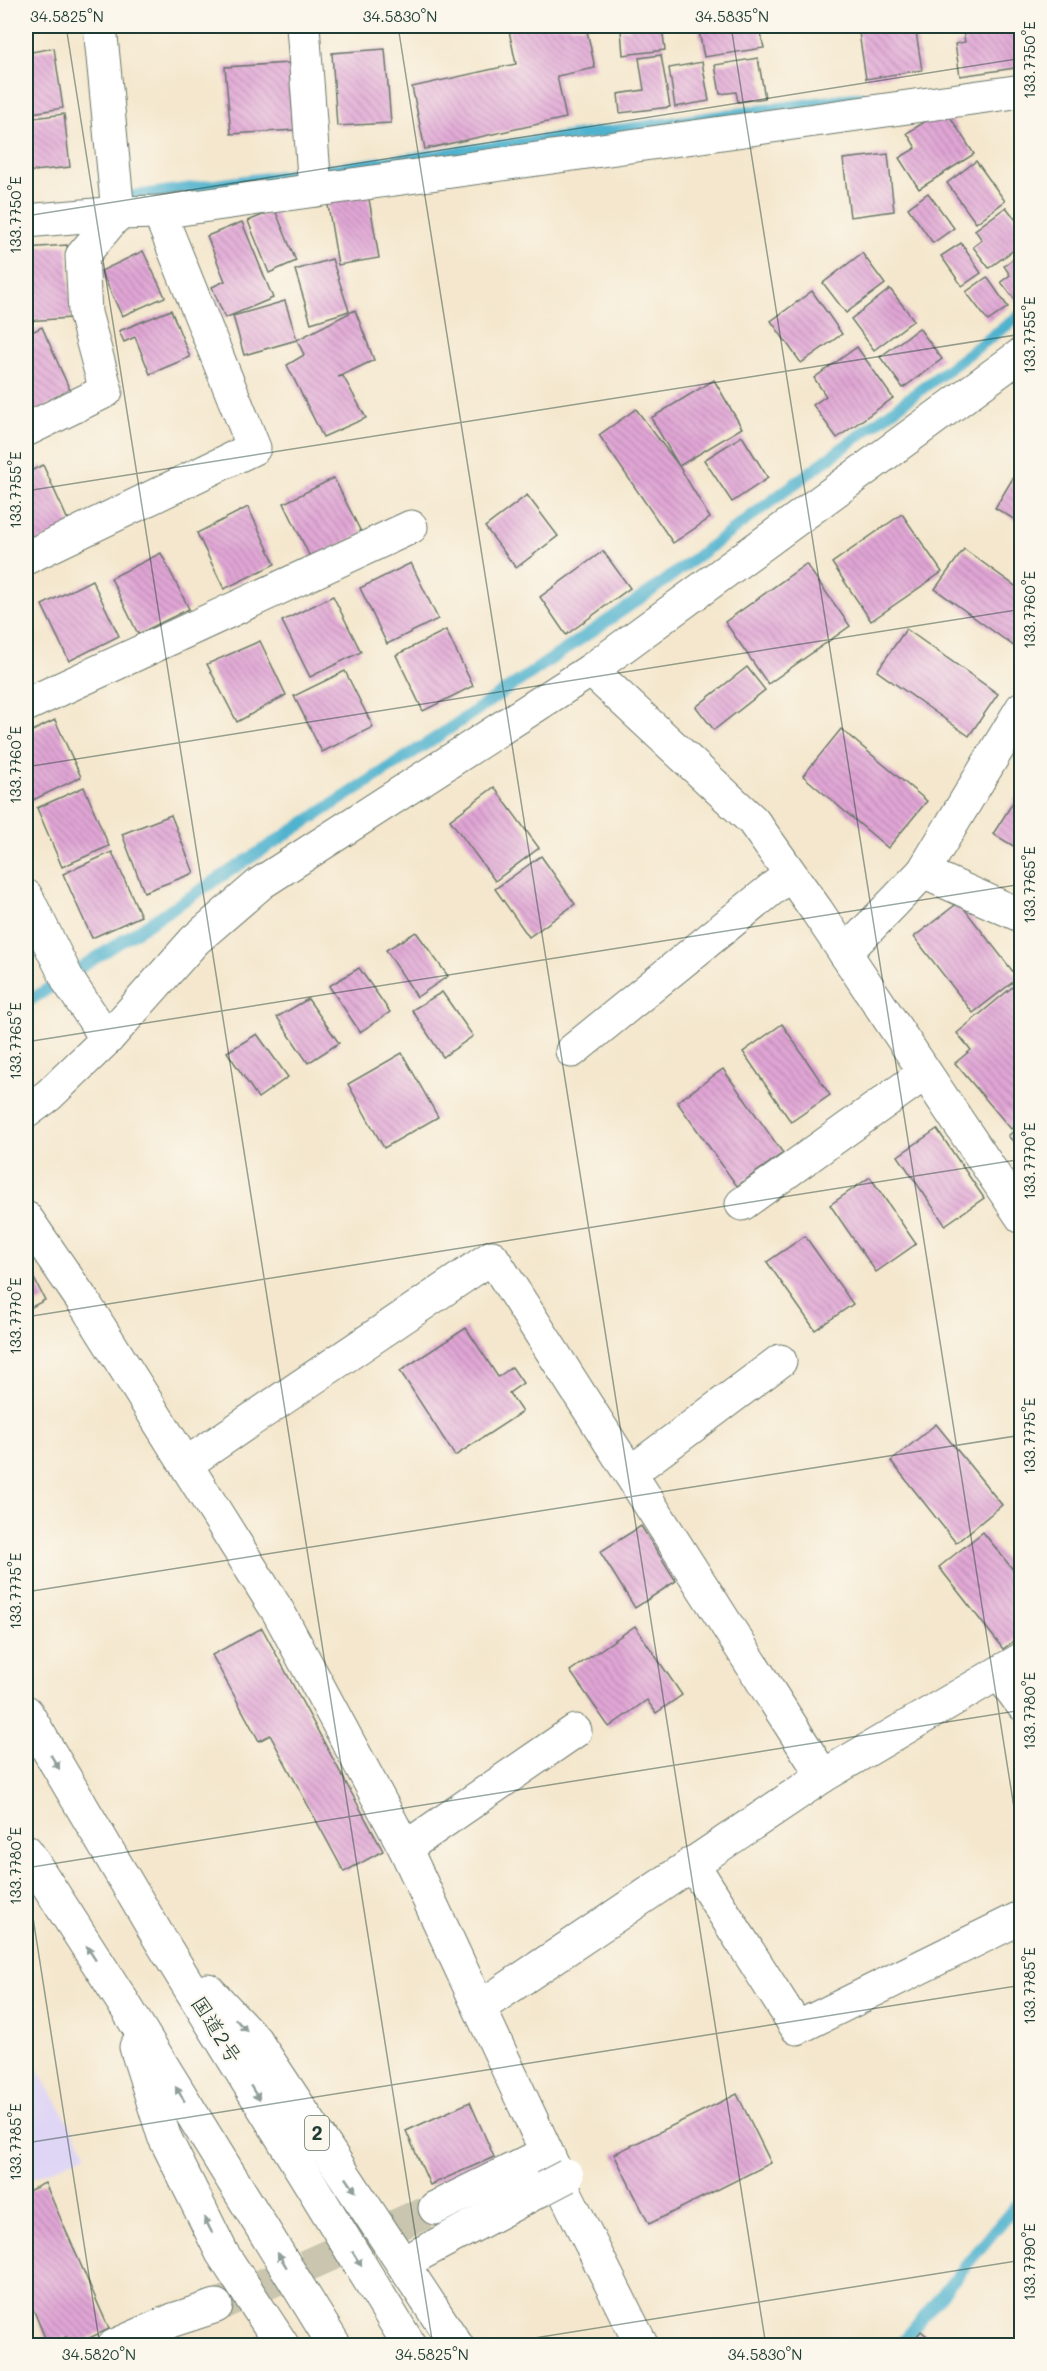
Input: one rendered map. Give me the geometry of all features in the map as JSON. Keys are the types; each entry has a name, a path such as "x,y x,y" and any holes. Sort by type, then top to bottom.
{"main road":[{"path":"26,430 106,391 85,313 82,256 116,202 100,26"},
{"path":"303,26 314,176"},
{"path":"26,221 116,202 159,212 314,176 1022,91"},
{"path":"26,558 254,448 159,212"},
{"path":"26,1112 49,1095 107,1040 195,940 261,884 591,670 1022,354"},
{"path":"26,705 411,527"},
{"path":"591,670 753,821 789,875 817,910 1022,1217"},
{"path":"845,953 923,872 1022,708"},
{"path":"923,872 1022,916"},
{"path":"572,1051 789,875"},
{"path":"26,896 65,973 107,1040"},
{"path":"742,1204 925,1073"},
{"path":"26,1218 85,1304 279,1613 405,1848 642,2346"},
{"path":"186,1464 492,1257 823,1776"},
{"path":"630,1473 780,1360"},
{"path":"480,2007 823,1776 1010,1666 1022,1704"},
{"name":"国道2号","path":"26,1712 158,1936 410,2346"},
{"path":"405,1848 575,1731"},
{"path":"26,1851 123,2002 335,2346"},
{"path":"692,1863 797,2028 1022,1917"},
{"name":"2","path":"158,1936 255,2040 457,2346"},
{"path":"123,2002 164,2136 222,2253 283,2346"},
{"path":"403,2263 560,2172"},
{"path":"435,2208 560,2172"},
{"path":"114,2346 173,2320 216,2306"}],"shaded area":[{"path":"26,2050 87,2154 26,2181"}],"building":[{"path":"508,26 586,26 595,68 557,76 566,118 425,149 412,87 516,64"},
{"path":"630,26 662,26 665,50 623,55 621,30 630,29"},
{"path":"698,26 759,26 764,48 704,57"},
{"path":"858,26 915,26 922,70 866,79"},
{"path":"962,26 1022,26 1022,67 960,76 955,44 965,42"},
{"path":"54,48 63,108 26,114 26,53"},
{"path":"385,49 391,123 337,126 332,53"},
{"path":"661,55 670,107 620,113 618,94 644,90 639,58"},
{"path":"758,58 765,98 738,102 736,92 720,94 715,65"},
{"path":"702,62 709,101 675,107 669,68"},
{"path":"289,63 294,130 231,134 225,67"},
{"path":"945,109 974,154 919,189 899,158 916,148 907,133"},
{"path":"64,114 70,167 26,172 26,119"},
{"path":"888,154 894,211 850,217 843,159"},
{"path":"976,161 1005,201 976,223 947,183"},
{"path":"368,193 379,258 338,265 327,199"},
{"path":"928,193 954,228 933,243 908,208"},
{"path":"1006,207 1022,228 1022,244 989,268 973,247 982,240 975,230"},
{"path":"275,210 296,261 269,273 248,221"},
{"path":"242,222 273,298 225,318 212,287 225,281 207,236"},
{"path":"961,243 981,273 962,286 941,256"},
{"path":"67,245 71,318 26,321 26,248"},
{"path":"143,251 165,297 122,316 101,271"},
{"path":"1022,252 1022,301 1018,304 1001,282 1010,275 1004,266"},
{"path":"862,253 885,284 846,313 823,283"},
{"path":"332,259 349,311 311,323 295,270"},
{"path":"987,277 1008,307 988,321 966,292"},
{"path":"890,289 914,320 874,350 851,319"},
{"path":"812,291 842,334 801,363 771,321"},
{"path":"285,301 297,340 244,355 233,316"},
{"path":"171,310 190,357 150,374 135,337 124,342 119,331"},
{"path":"355,310 374,360 338,377 343,376 366,418 323,437 287,365 304,355 297,340"},
{"path":"42,327 72,395 26,416 26,335"},
{"path":"919,328 942,359 903,388 880,357"},
{"path":"857,347 893,398 837,438 813,405 826,396 814,378"},
{"path":"714,380 742,428 679,466 651,418"},
{"path":"636,409 679,466 710,518 673,543 599,435"},
{"path":"742,436 768,478 732,502 704,460"},
{"path":"1022,463 1022,524 995,508"},
{"path":"43,465 71,527 26,547 26,473"},
{"path":"334,478 362,534 311,559 284,503"},
{"path":"527,495 558,536 516,568 485,527"},
{"path":"248,507 275,564 224,589 197,533"},
{"path":"902,514 942,572 871,621 832,563"},
{"path":"964,549 1022,591 1022,652 935,589"},
{"path":"603,551 630,588 566,635 540,597"},
{"path":"161,553 189,609 138,634 111,578"},
{"path":"411,563 438,619 387,644 360,588"},
{"path":"806,564 850,626 768,684 725,622"},
{"path":"92,580 119,636 69,661 42,605"},
{"path":"333,596 361,652 310,677 282,621"},
{"path":"906,629 998,694 969,736 877,671"},
{"path":"446,630 473,686 423,711 396,655"},
{"path":"260,641 286,695 237,722 207,664"},
{"path":"747,667 765,690 714,730 696,707"},
{"path":"345,671 373,727 322,752 294,696"},
{"path":"55,720 81,777 31,801 26,790 26,734"},
{"path":"841,729 927,801 888,848 803,776"},
{"path":"84,787 109,846 62,867 37,808"},
{"path":"494,787 539,848 495,881 450,820"},
{"path":"1022,788 1022,851 993,834"},
{"path":"171,815 194,873 144,892 122,834"},
{"path":"112,852 141,916 92,938 63,874"},
{"path":"541,856 575,904 529,937 495,889"},
{"path":"959,902 1018,978 973,1013 914,937"},
{"path":"416,932 448,976 417,997 386,950"},
{"path":"359,968 390,1012 360,1032 329,986"},
{"path":"1022,979 1022,1120 1011,1129 955,1063 971,1050 957,1033"},
{"path":"442,992 473,1036 443,1057 412,1010"},
{"path":"308,999 339,1043 308,1063 277,1017"},
{"path":"782,1024 830,1095 791,1122 743,1052"},
{"path":"257,1034 288,1077 258,1098 227,1052"},
{"path":"402,1053 438,1117 384,1148 348,1084"},
{"path":"723,1069 783,1153 737,1186 677,1102"},
{"path":"1022,1124 1022,1150 1008,1136"},
{"path":"937,1129 984,1198 945,1225 898,1156"},
{"path":"870,1177 916,1244 876,1272 830,1205"},
{"path":"805,1236 853,1304 815,1330 767,1262"},
{"path":"26,1263 45,1300 26,1310"},
{"path":"466,1328 498,1377 512,1367 523,1383 509,1393 522,1412 455,1456 400,1371"},
{"path":"936,1424 1002,1505 956,1543 891,1461"},
{"path":"641,1526 676,1581 635,1608 600,1552"},
{"path":"983,1532 1022,1581 1022,1635 1003,1649 939,1567"},
{"path":"635,1626 682,1695 656,1713 647,1700 609,1727 570,1671"},
{"path":"262,1628 383,1851 344,1872 270,1735 259,1741 212,1655"},
{"path":"737,2094 771,2163 649,2224 614,2154"},
{"path":"470,2102 494,2157 430,2185 406,2131"},
{"path":"45,2183 109,2329 72,2346 66,2337 48,2345 26,2292 26,2192"},
{"path":"921,2331 939,2346 909,2346"}],"waterway":[{"path":"127,197 861,97"},
{"path":"26,1003 440,735 651,591 1022,314"},
{"path":"899,2346 1022,2198"}],"tunnel":[{"path":"216,2306 435,2208"}]}
